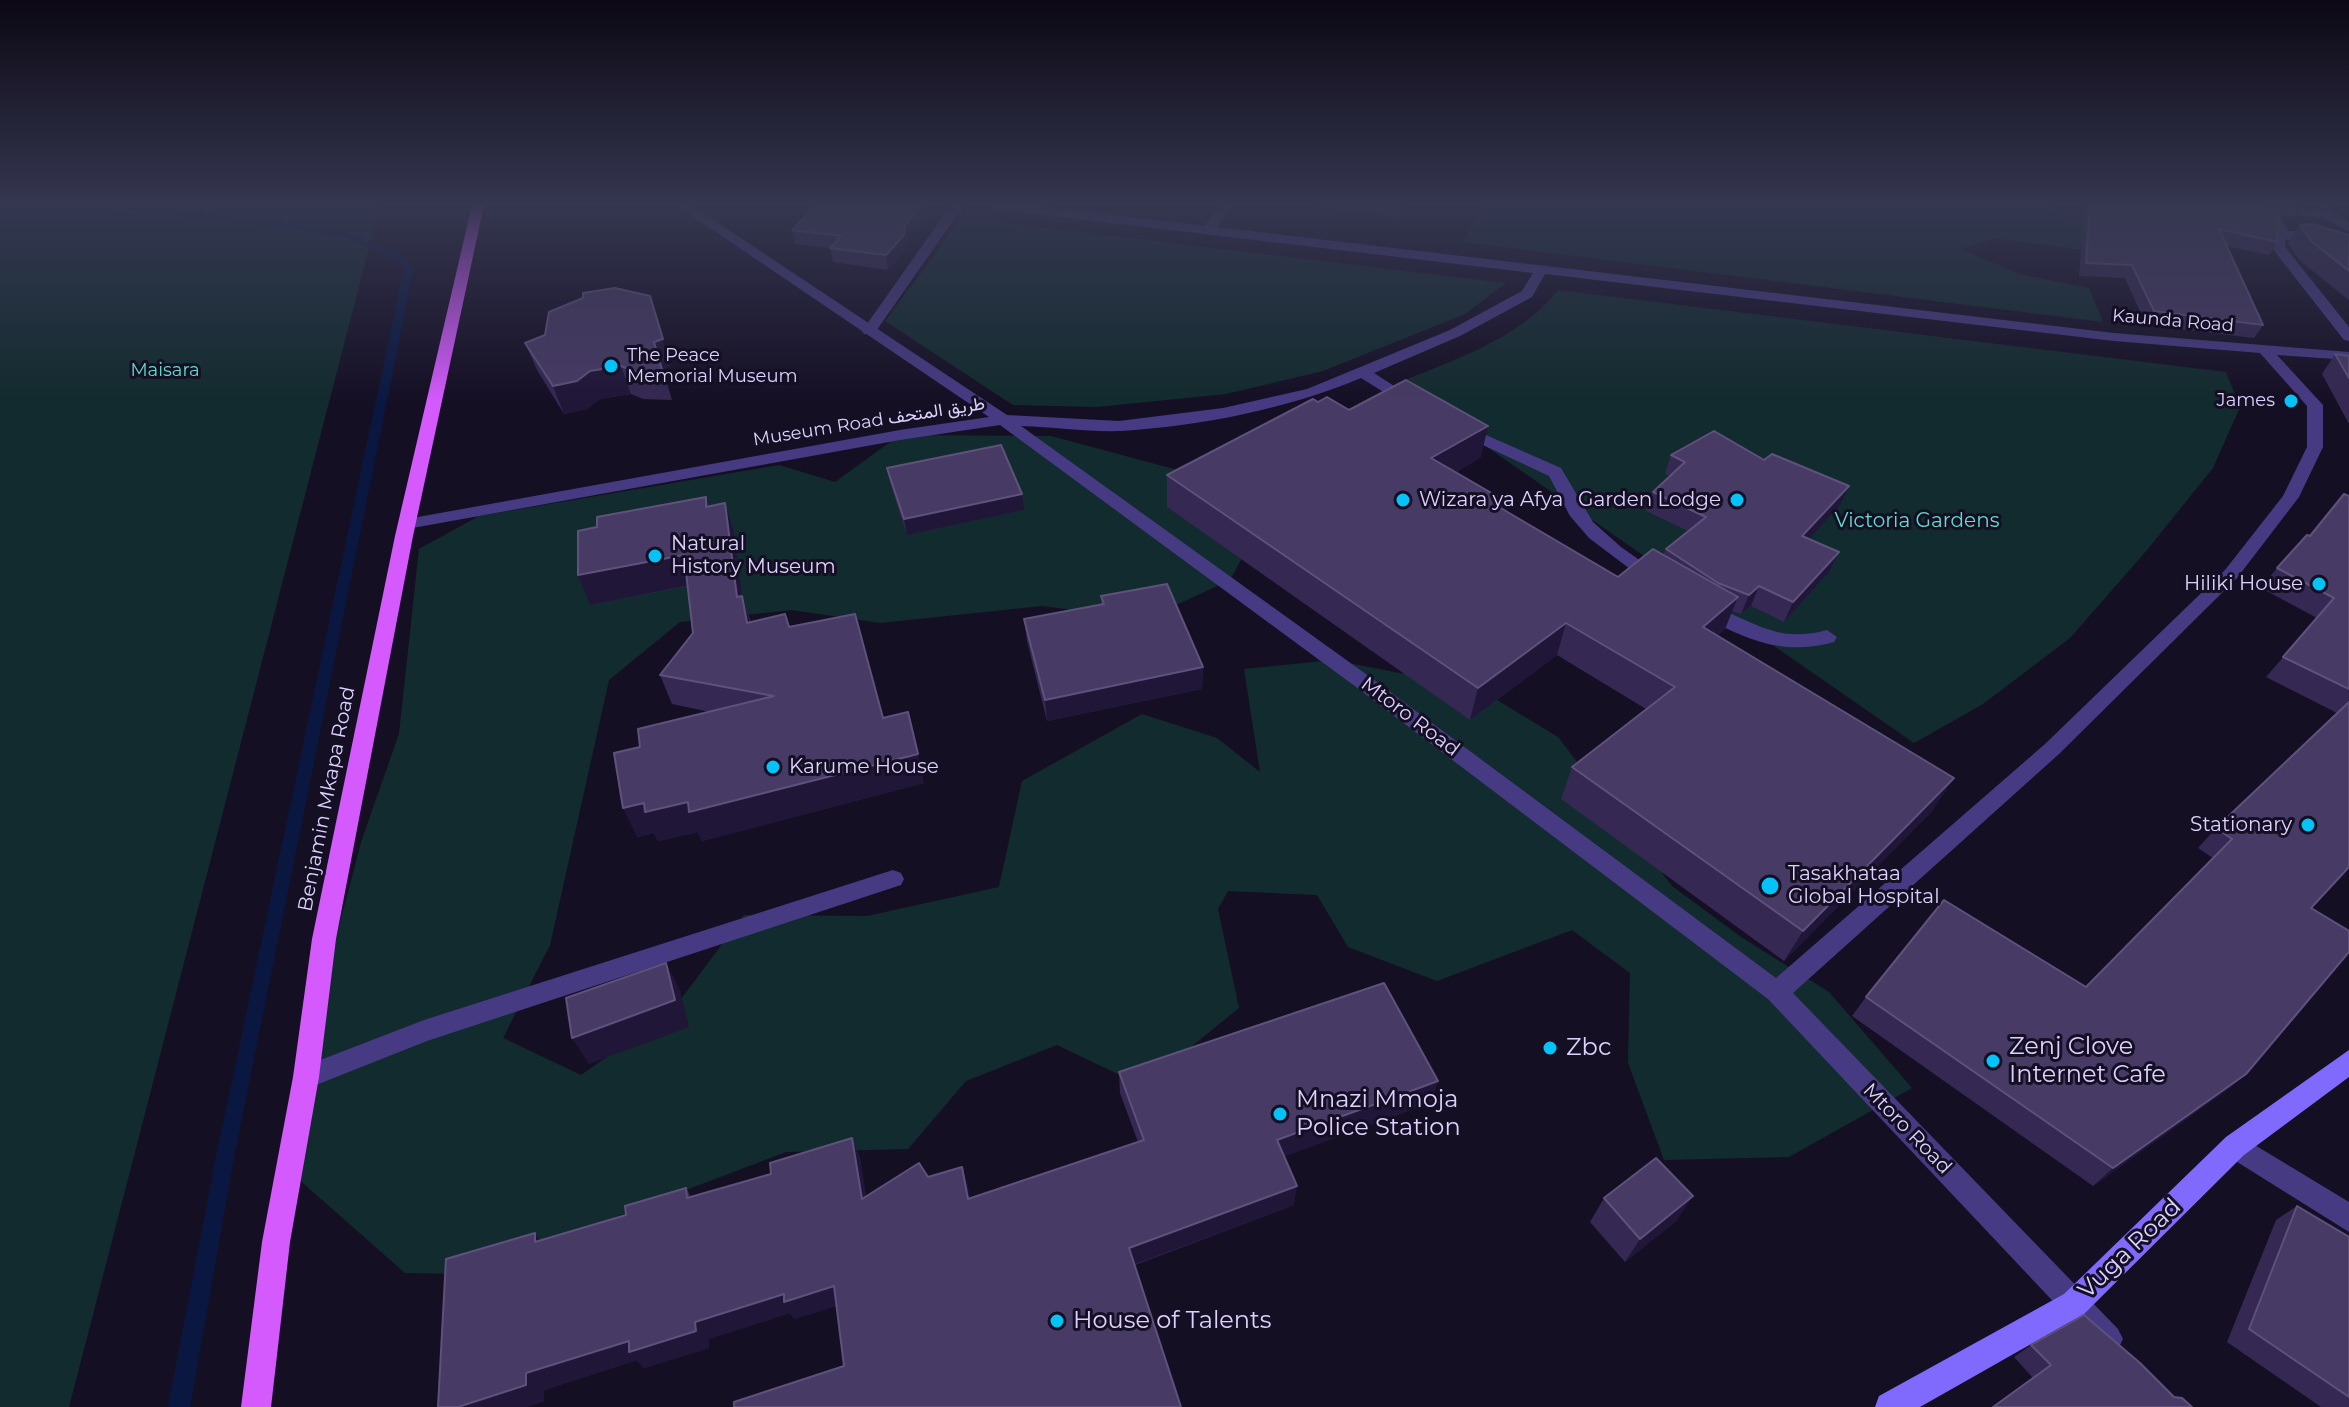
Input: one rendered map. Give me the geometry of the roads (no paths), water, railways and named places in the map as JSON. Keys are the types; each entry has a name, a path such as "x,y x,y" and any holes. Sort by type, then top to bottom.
{"main road":[{"name":"Benjamin Mkapa Road","path":"256,1407 276,1242 306,1077 324,939 407,524 463,271"},
{"name":"Vuga Road","path":"1890,1407 2074,1304 2235,1146 2349,1062"}],"street":[{"name":"Mtoro Road","path":"779,271 1003,420 1363,682 1777,992 2125,1355"},
{"path":"869,331 912,271"},
{"name":"Museum Road طريق المتحف","path":"407,524 900,435 1003,420 1119,426 1223,413 1312,393 1455,333 1527,294 1540,271"},
{"name":"Kaunda Road","path":"1564,271 2114,337 2349,356"},
{"path":"2297,271 2349,337"},
{"path":"1777,992 2052,749 2231,574 2291,497 2315,447 2315,405 2263,348"},
{"path":"1364,373 1423,410"},
{"path":"1447,423 1555,472 1565,481 1573,506 1593,532 1666,587"},
{"path":"1690,603 1784,643 1813,643 1827,637"},
{"path":"306,1077 424,1031 893,879"},
{"path":"2235,1146 2349,1218"}],"waterway":[{"path":"179,1407 225,1157 408,271"}],"place":[{"name":"The Peace Memorial Museum","path":"611,366"},
{"name":"James","path":"2291,401"},
{"name":"Wizara ya Afya","path":"1403,500"},
{"name":"Garden Lodge","path":"1737,500"},
{"name":"Natural History Museum","path":"655,556"},
{"name":"Hiliki House","path":"2319,584"},
{"name":"Karume House","path":"773,767"},
{"name":"Stationary","path":"2308,825"},
{"name":"Tasakhataa Global Hospital","path":"1770,886"},
{"name":"Zbc","path":"1550,1048"},
{"name":"Zenj Clove Internet Cafe","path":"1993,1061"},
{"name":"Mnazi Mmoja Police Station","path":"1280,1114"},
{"name":"House of Talents","path":"1057,1321"}],"park label":[{"name":"Maisara","path":"165,371"},
{"name":"Victoria Gardens","path":"1917,521"}]}
